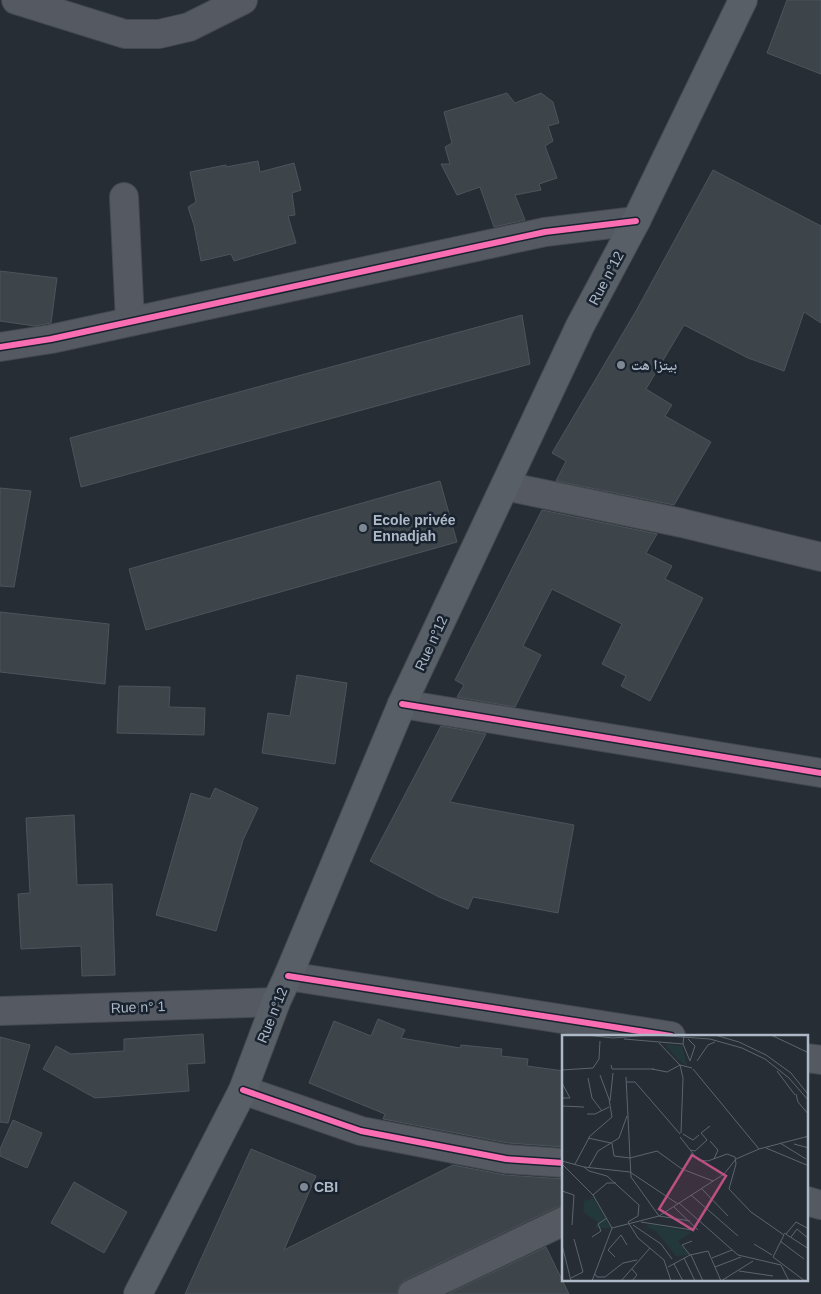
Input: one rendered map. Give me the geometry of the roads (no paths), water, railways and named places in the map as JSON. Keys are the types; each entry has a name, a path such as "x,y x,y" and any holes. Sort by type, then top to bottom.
{"main road":[{"name":"Rue n°12","path":"138,1294 243,1090 276,1002 402,704 580,326 636,221 743,0"}],"street":[{"path":"16,0 125,34 158,34 189,27 244,0"},
{"path":"124,197 130,321"},
{"path":"0,347 51,340 130,321 545,232 636,221"},
{"path":"504,486 682,523 821,557"},
{"path":"402,704 821,773"},
{"path":"288,976 665,1035"},
{"name":"Rue n° 1","path":"0,1011 276,1002"},
{"path":"808,1058 821,1060"},
{"path":"243,1090 361,1132 506,1159 562,1163"},
{"path":"808,1201 821,1205"},
{"path":"412,1294 562,1222"}],"place":[{"name":"بيتزا هت","path":"621,365"},
{"name":"Ecole privée Ennadjah","path":"363,528"},
{"name":"CBI","path":"304,1187"}]}
